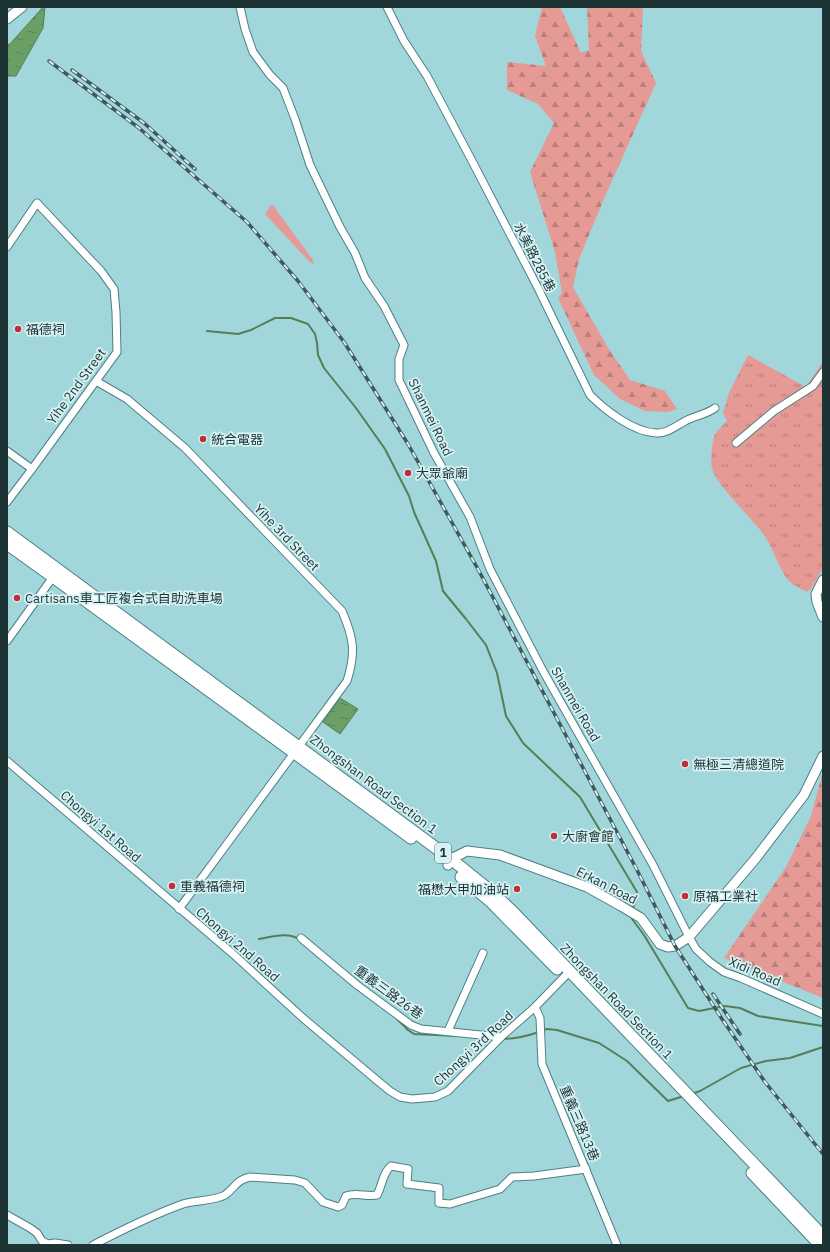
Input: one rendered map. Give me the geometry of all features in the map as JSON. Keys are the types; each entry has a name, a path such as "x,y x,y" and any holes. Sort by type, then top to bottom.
{"main road":[{"name":"Zhongshan Road Section 1","path":"7,532 297,751"},
{"name":"Zhongshan Road Section 1","path":"7,544 450,862 567,974 823,1236"},
{"name":"Zhongshan Road Section 1","path":"567,974 820,1245"}],"street":[{"path":"7,19 22,7"},
{"name":"Shanmei Road","path":"240,7 252,52 270,75 283,88 310,165 340,227 355,253 365,278 384,306 404,345 399,358 399,380 434,453 470,516 490,569 543,670 653,865 689,937"},
{"name":"水美路285巷","path":"387,7 404,41 427,76 471,159 537,286 590,394 602,407 629,424 641,430 656,433 667,431 691,418 708,413 715,408"},
{"name":"Yihe 2nd Street","path":"7,247 37,203 101,271 114,290 117,352 7,502"},
{"path":"736,443 774,411 812,386 823,372"},
{"name":"Yihe 3rd Street","path":"96,381 127,399 185,448 342,611 350,631 353,646 352,664 347,681 297,751"},
{"path":"7,451 32,469"},
{"path":"7,640 53,576"},
{"path":"823,580 816,594 817,602 823,617"},
{"name":"Chongyi 2nd Road","path":"297,751 179,910 232,953 303,1018 379,1082"},
{"name":"Erkan Road","path":"450,862 467,851 500,855 587,887 641,918 660,944 668,947 675,946 689,937 756,858 804,795 823,756"},
{"name":"Chongyi 1st Road","path":"7,761 179,910"},
{"name":"Xidi Road","path":"689,937 696,949 724,972 823,1014"},
{"name":"重義三路26巷","path":"301,938 357,985 411,1025 421,1029 501,1037"},
{"path":"448,1031 483,953"},
{"name":"Chongyi 3rd Road","path":"379,1082 400,1097 412,1099 435,1097 448,1091 501,1037 535,1007 567,974"},
{"name":"重義三路13巷","path":"535,1007 540,1018 542,1064 617,1245"},
{"path":"93,1245 116,1232 184,1204 225,1194 244,1178 250,1177 296,1180 305,1184 323,1202 338,1207 342,1204 346,1196 352,1193 371,1196 377,1195 381,1188 386,1169 391,1166 408,1169 407,1184 439,1188 439,1203 450,1204 500,1189 512,1177 534,1176 586,1169"},
{"path":"7,1215 30,1228 37,1233 42,1241 48,1244 55,1243 68,1245"}],"green space":[{"path":"542,7 560,7 581,53 589,50 587,7 643,7 641,51 656,83 606,194 579,259 573,287 607,346 630,380 665,391 677,409 668,412 645,411 620,399 594,375 558,298 562,293 555,252 530,172 554,123 538,104 507,90 507,62 546,66 535,36"},
{"path":"272,204 313,260 314,264 306,258 265,214"},
{"path":"748,355 804,386 806,386 823,362 823,568 814,584 807,592 794,585 787,579 764,535 720,483 712,468 711,461 714,437 718,430 727,421 723,413 729,393"},
{"path":"823,771 823,998 724,958 786,867 811,816"}],"water":[{"path":"43,7 45,7 43,28 16,76 7,76 7,45 10,44"},
{"path":"340,698 358,709 340,734 323,722"}],"waterway":[{"path":"207,331 238,334 251,330 275,318 291,318 308,324 315,334 318,355 324,368 356,408 385,449 409,496 414,512 436,561 443,591 486,645 497,673 506,716 523,743 580,797 637,892 637,898 632,910"},
{"path":"632,916 632,919 644,935 688,1008 699,1011 725,1006 740,1008 758,1016 823,1026"},
{"path":"259,939 286,935 296,937 300,940"},
{"path":"395,1017 414,1034 458,1036"},
{"path":"543,1030 557,1030 599,1043 627,1061 668,1101 684,1096"},
{"path":"502,1039 521,1037 539,1032"},
{"path":"692,1094 741,1068 766,1061 790,1058 823,1047"}],"railway":[{"path":"49,61 139,128 247,222 298,281 344,342 408,444 479,571 637,870 675,946 765,1082 823,1154"},
{"path":"72,70 144,123 195,169"},
{"path":"713,994 740,1034"}],"place":[{"name":"福德祠","path":"18,329"},
{"name":"統合電器","path":"203,439"},
{"name":"大眾爺廟","path":"408,473"},
{"name":"Cartisans車工匠複合式自助洗車場","path":"17,598"},
{"name":"無極三清總道院","path":"685,764"},
{"name":"大廚會館","path":"554,836"},
{"name":"重義福德祠","path":"172,886"},
{"name":"福懋大甲加油站","path":"517,889"},
{"name":"原福工業社","path":"685,896"}]}
